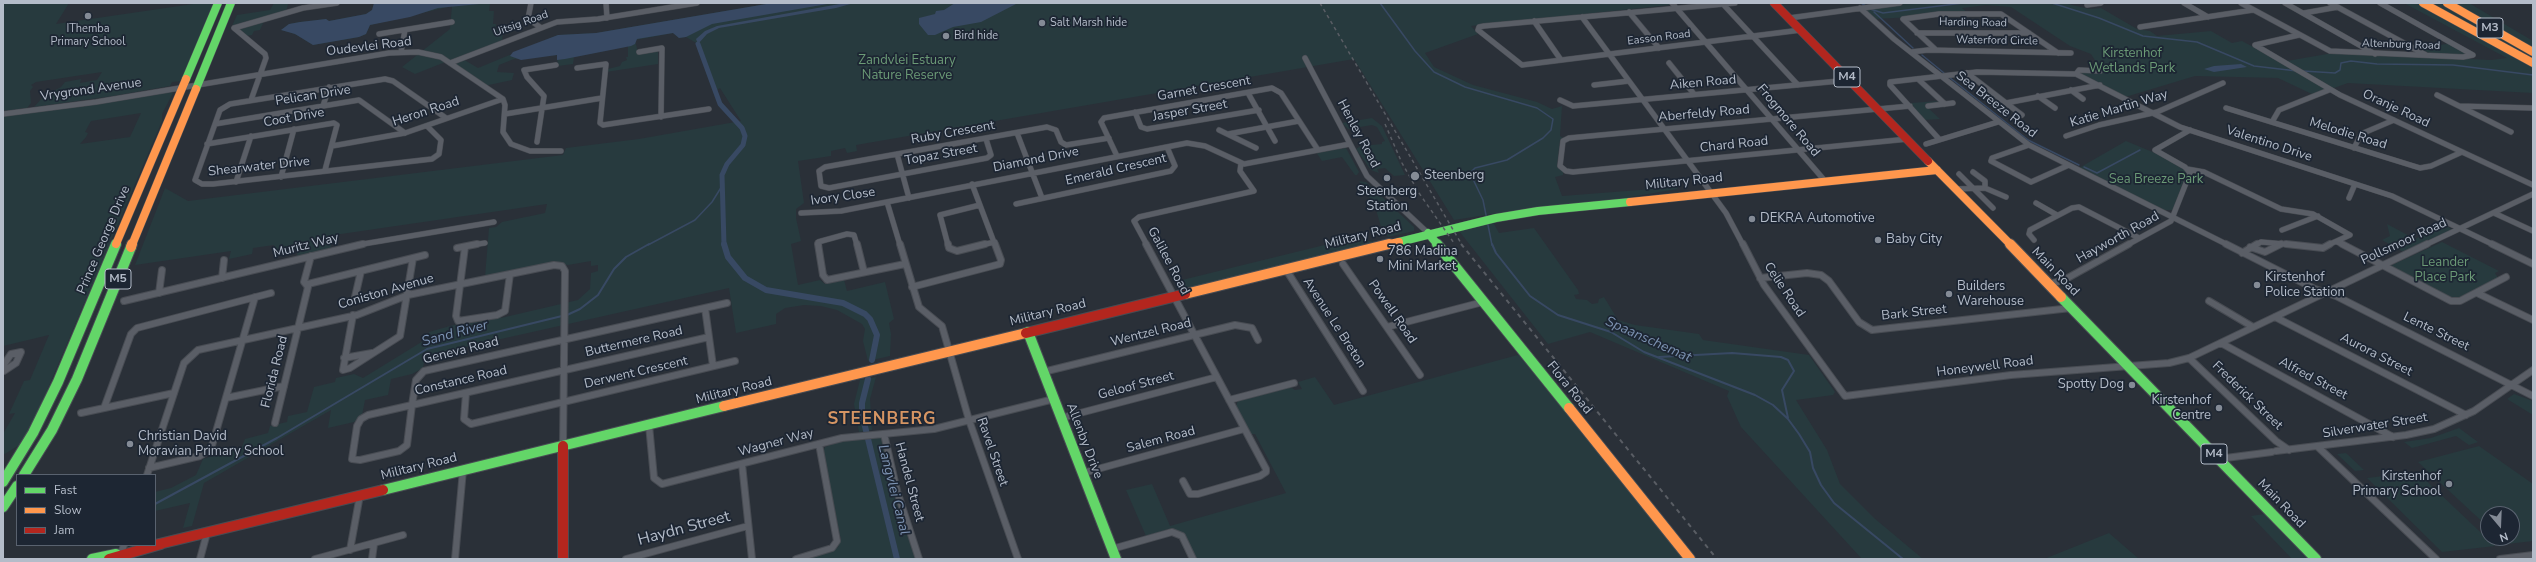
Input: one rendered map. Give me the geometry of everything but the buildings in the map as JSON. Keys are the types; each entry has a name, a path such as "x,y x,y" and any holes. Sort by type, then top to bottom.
{"main road":[{"name":"Prince George Drive","path":"3,482 33,433 58,382 219,3"},
{"name":"Prince George Drive","path":"25,474 52,430 77,379 231,3"},
{"name":"Main Road","path":"1774,3 2050,284 2071,308 2316,559"},
{"path":"2424,3 2533,63"},
{"name":"M3","path":"2447,3 2533,52"},
{"path":"2456,3 2533,49"},
{"name":"Military Road","path":"156,545 1285,268 1496,218 1538,210 1937,170"},
{"name":"Flora Road","path":"1428,234 1690,559"},
{"name":"Allenby Drive","path":"1028,332 1116,559"},
{"path":"563,446 563,559"},
{"path":"3,507 16,488"},
{"name":"Military Road","path":"156,544 176,540"},
{"name":"Military Road","path":"92,559 147,546"},
{"name":"Military Road","path":"109,559 122,551 149,546"}],"street":[{"path":"531,3 528,19 540,27"},
{"path":"606,3 607,18"},
{"name":"Uitsig Road","path":"450,63 540,27 563,21 607,18 681,4 698,3"},
{"name":"Frogmore Road","path":"1672,3 1825,181"},
{"path":"1561,60 1534,21 1735,3"},
{"path":"1789,18 1900,3"},
{"path":"2087,5 2102,3"},
{"path":"2184,3 2208,17"},
{"path":"2241,3 2299,35"},
{"path":"2285,3 2375,54"},
{"path":"2330,3 2426,56"},
{"name":"Altenburg Road","path":"2299,35 2330,51 2426,56 2472,56 2469,50 2380,3"},
{"path":"1723,4 1798,85"},
{"path":"251,100 261,74 265,54 234,30 234,28 303,8 339,5"},
{"path":"2304,13 2338,7"},
{"name":"Sea Breeze Road","path":"1862,8 1911,52 2029,145 2242,253 2315,289 2327,292"},
{"path":"2140,27 2253,10"},
{"path":"1629,12 1659,48"},
{"name":"Waterford Circle","path":"1936,50 1903,19 1939,14 2001,14 2007,16 2058,53"},
{"name":"Celie Road","path":"1582,17 1726,213 1760,278 1845,396"},
{"name":"Easson Road","path":"1534,21 1478,28 1520,65 1801,30"},
{"path":"379,34 452,22"},
{"path":"401,52 405,30"},
{"name":"Harding Road","path":"1917,33 2029,32"},
{"name":"Oranje Road","path":"2299,35 2255,45 2329,90 2533,186"},
{"path":"639,52 662,48 660,117"},
{"name":"Waterford Circle","path":"1911,52 1936,50 2071,54"},
{"name":"Oudevlei Road","path":"198,85 401,52 431,54 450,63 503,99"},
{"name":"Henley Road","path":"1304,58 1372,182 1428,234"},
{"path":"1669,63 1694,94"},
{"path":"577,68 606,64 600,122 603,125 709,109"},
{"path":"538,142 543,96 524,73 524,70 556,65"},
{"name":"Valentino Drive","path":"2076,74 2079,70 2100,71"},
{"path":"1967,72 2022,115"},
{"name":"Valentino Drive","path":"1910,106 1889,84 1892,81 1967,72 2076,74 2100,85 2150,114 2190,130 2392,196 2459,230 2533,264"},
{"path":"2007,72 2012,78"},
{"name":"Shearwater Drive","path":"427,126 441,140 439,154 434,158 213,184 197,182 195,174 215,124 224,106 251,100 378,79 390,80 446,118"},
{"path":"1918,79 1945,104"},
{"name":"Aiken Road","path":"1560,100 1567,105 1573,106 1850,80"},
{"path":"1594,84 1629,81"},
{"name":"Katie Martin Way","path":"2066,136 2099,125 2150,114 2223,83"},
{"name":"Vrygrond Avenue","path":"3,114 198,85"},
{"path":"2006,103 2100,85"},
{"path":"324,106 329,87"},
{"name":"Garnet Crescent","path":"1117,156 1102,120 1135,112 1278,89 1318,150"},
{"path":"2071,90 2083,99"},
{"path":"2272,122 2279,110 2329,90"},
{"path":"1248,93 1267,124 1267,127 1275,141"},
{"path":"2437,95 2456,106 2511,132"},
{"path":"2038,96 2055,108"},
{"path":"504,114 602,98"},
{"path":"503,99 504,134 511,144 530,151 561,151"},
{"name":"Heron Road","path":"332,146 405,133 503,99"},
{"name":"Pelican Drive","path":"215,124 361,100 405,133"},
{"path":"1928,106 1953,103"},
{"path":"1910,106 1917,117 1939,140"},
{"name":"Aberfeldy Road","path":"1563,170 1560,166 1565,139 1910,106"},
{"path":"2456,106 2533,108"},
{"name":"Melodie Road","path":"2226,108 2423,168 2462,152"},
{"name":"Jasper Street","path":"1135,112 1141,126 1147,129 1258,110"},
{"path":"2354,148 2361,134 2394,120"},
{"path":"1228,134 1299,121"},
{"path":"1926,144 1998,122"},
{"name":"Coot Drive","path":"207,144 335,123 337,125 325,170"},
{"name":"Ruby Crescent","path":"908,198 897,154 1053,128 1057,131 1063,144 1069,145 1109,138"},
{"path":"281,177 294,129"},
{"path":"1219,130 1256,148"},
{"path":"2190,130 2155,150 2188,168 2204,172 2281,209 2310,213 2349,233 2349,237 2323,248 2261,242 2242,253"},
{"path":"1017,133 1042,198"},
{"path":"236,182 251,136"},
{"name":"Topaz Street","path":"901,174 987,158 991,155 986,138"},
{"name":"Chard Road","path":"1563,170 1573,172 1908,139"},
{"name":"Diamond Drive","path":"887,202 1031,172 1166,147 1198,144 1241,163"},
{"path":"1241,163 1350,144"},
{"path":"2029,145 1992,158 1990,161 2031,182 2069,165"},
{"name":"Emerald Crescent","path":"1016,204 1172,170 1174,164 1166,147"},
{"path":"897,154 824,167 819,171 821,186 830,188 901,174"},
{"name":"Galilee Road","path":"1183,481 1188,491 1193,494 1263,474 1266,469 1134,221 1139,217 1254,191 1240,171 1241,163"},
{"path":"2173,218 2190,174 2188,168"},
{"path":"1973,172 1985,181 1985,188"},
{"path":"1959,174 1992,208"},
{"path":"912,287 998,266 1001,260 972,184"},
{"path":"2349,198 2355,184"},
{"path":"1957,190 1985,188 2006,197"},
{"name":"Pollsmoor Road","path":"2129,367 2169,363 2189,358 2533,194"},
{"path":"887,202 919,307 937,319 942,326 949,351"},
{"name":"Ivory Close","path":"801,213 841,211 887,202"},
{"path":"2036,203 2057,215"},
{"path":"980,205 940,215 939,218 949,248 957,251 995,242"},
{"path":"2034,240 2029,234 2030,230 2073,208 2083,208 2139,238"},
{"path":"2494,213 2533,231"},
{"path":"2282,230 2318,216"},
{"name":"Hayworth Road","path":"2050,284 2064,280 2173,218"},
{"name":"Muritz Way","path":"124,301 352,246 494,222"},
{"path":"864,272 854,235 847,234 818,242 817,245 826,279 864,272 905,264"},
{"path":"2337,242 2451,301 2460,301 2506,278"},
{"path":"457,248 485,243"},
{"path":"2250,247 2265,252 2282,244"},
{"path":"465,247 456,318 463,322 505,311 510,274"},
{"path":"308,284 425,255"},
{"name":"Florida Road","path":"275,423 308,284 304,282 310,256"},
{"path":"353,316 342,367 344,370 376,352 401,335 413,258"},
{"path":"222,278 224,260"},
{"name":"Powell Road","path":"1343,264 1420,375"},
{"name":"Coniston Avenue","path":"147,474 184,363 190,355 209,346 353,316 408,296 552,265 563,267 565,271 563,446"},
{"name":"Avenue Le Breton","path":"1285,268 1363,391"},
{"path":"159,293 162,270"},
{"path":"355,297 361,271"},
{"name":"Bark Street","path":"1760,278 1807,273 1820,275 1828,281 1862,325 1872,330 2071,308"},
{"path":"104,408 131,334 137,328 271,292"},
{"name":"Lente Street","path":"2327,292 2513,384 2533,396"},
{"path":"2477,293 2533,320"},
{"path":"149,468 208,452 212,447 255,297"},
{"path":"2209,301 2253,327"},
{"path":"1387,327 1484,302"},
{"path":"564,339 727,303"},
{"path":"706,308 713,366"},
{"name":"Aurora Street","path":"2275,317 2466,415"},
{"name":"Wentzel Road","path":"1043,372 1239,324 1252,328 1258,340"},
{"name":"Buttermere Road","path":"564,370 709,337"},
{"name":"Geneva Road","path":"363,417 357,426 352,456 356,460 398,451 408,442 416,378 424,372 564,339"},
{"name":"Alfred Street","path":"2221,343 2392,437"},
{"name":"Ravel Street","path":"949,351 969,420 1018,559"},
{"path":"344,358 376,352"},
{"name":"Frederick Street","path":"2189,358 2276,440 2289,450"},
{"name":"Derwent Crescent","path":"466,393 464,419 467,423 471,424 735,361"},
{"name":"Honeywell Road","path":"1845,396 2012,375 2129,367"},
{"name":"Constance Road","path":"363,417 564,370"},
{"name":"Silverwater Street","path":"2218,459 2392,437 2434,429 2466,415 2533,370"},
{"name":"Geloof Street","path":"1061,418 1216,377"},
{"path":"1229,400 1294,383"},
{"path":"226,398 284,386"},
{"path":"81,413 174,393"},
{"name":"Wagner Way","path":"649,425 654,478 658,483 668,483 819,444 863,436 934,429 1054,399"},
{"name":"Salem Road","path":"1083,473 1244,429"},
{"name":"Handel Street","path":"884,434 897,491 919,559"},
{"path":"796,559 832,548 837,542 819,444"},
{"path":"2318,447 2436,559"},
{"path":"742,464 752,559"},
{"path":"455,559 463,470"},
{"path":"350,550 360,495"},
{"name":"Haydn Street","path":"626,559 655,555 748,526"},
{"path":"1112,548 1172,532 1182,536 1193,559"},
{"path":"200,559 207,533"},
{"path":"315,559 327,558 403,535"},
{"path":"372,559 374,544"},
{"path":"2500,559 2533,555"}],"green space":[{"path":"3,3 69,3 56,24 200,3 214,3 183,81 172,82 170,86 113,96 34,107 43,97 61,87 65,82 81,79 80,83 97,80 102,72 36,82 31,85 33,87 30,91 31,103 27,108 3,111"},
{"path":"274,3 292,3 288,4 286,12 232,26 237,15 270,10"},
{"name":"Zandvlei Estuary Nature Reserve","path":"374,3 490,3 489,11 494,11 493,24 496,24 495,30 503,29 502,41 461,58 478,68 558,35 596,33 772,3 1668,3 1670,5 1471,26 1478,34 1425,53 1434,67 1473,85 1537,102 1552,109 1562,106 1560,136 1563,138 1560,140 1557,166 1563,172 1563,175 1555,177 1562,196 1678,187 1677,189 1625,198 1524,209 1454,220 1354,59 856,145 857,151 847,153 845,148 831,151 831,156 798,161 804,203 796,209 796,218 801,241 791,244 798,285 820,280 825,284 844,280 847,291 885,282 894,319 889,323 891,334 890,356 868,361 863,341 865,329 862,324 837,310 821,306 804,305 785,308 776,314 776,324 736,333 729,288 425,356 423,368 412,374 391,379 388,395 365,400 362,415 354,422 328,428 331,410 204,483 192,526 183,528 190,503 156,511 156,492 171,488 196,475 203,459 242,447 245,439 268,433 270,426 287,422 288,416 307,412 314,387 335,382 336,378 354,374 363,378 428,338 429,332 501,315 501,318 578,300 590,289 591,273 598,271 598,265 591,266 591,261 568,265 556,263 485,277 489,228 496,227 502,222 545,213 547,204 334,235 330,249 297,257 298,248 275,254 274,245 253,248 252,254 229,259 231,251 135,265 165,188 188,201 563,155 566,148 639,139 741,121 720,88 717,90 698,44 686,37 679,38 673,33 635,40 638,53 658,50 658,64 606,72 608,69 620,66 622,62 627,60 626,57 628,57 628,46 574,57 573,64 558,66 557,55 514,59 499,65 497,72 514,73 512,80 484,86 448,61 415,74 402,67 450,29 452,6 370,25 366,34 359,37 313,45 295,34 281,30 289,24 326,19 329,21 366,14 372,10"},
{"name":"Kirstenhof Wetlands Park","path":"1899,3 2064,3 2089,9 2101,8 2137,29 2150,31 2157,36 2211,31 2232,43 2242,41 2281,62 2333,53 2491,60 2507,58 2404,3 2469,3 2533,41 2533,93 2348,83 2314,95 2278,78 2195,76 2122,98 2075,72 2101,70 2091,54 2070,46 2011,7 1986,5 1962,8 1969,14 1875,19 1864,8"},
{"path":"265,19 260,30 254,31 252,35 246,36 238,30"},
{"path":"2429,43 2435,46 2452,43 2469,55 2431,54 2413,45"},
{"path":"170,92 173,93 162,114 162,121 37,414 21,444 3,455 3,434 15,413 9,414 24,381 30,380 49,335 3,346 3,116","holes":["141,113 130,137 80,144 88,133 85,132 91,121"]},
{"path":"1939,101 1925,105 1940,119 1923,120 1911,103"},
{"path":"1372,118 1382,126 1405,175 1394,176 1385,168 1377,169 1379,173 1371,170 1356,149 1361,146 1382,144 1382,142 1385,141 1377,127 1372,125 1348,129 1342,123"},
{"name":"Sea Breeze Park","path":"2126,141 2162,156 2187,171 2173,210 2162,210 2079,168"},
{"path":"1346,148 1359,172 1357,175 1355,175 1342,157 1322,161 1316,152"},
{"path":"1359,181 1366,182 1414,227 1414,231 1388,237 1383,226 1381,227 1375,206"},
{"path":"1493,222 1499,233 1534,228 1578,290 1579,294 1574,295 1576,299 1587,300 1592,304 1598,303 1599,299 1604,297 1618,320 1635,325 1699,334 1703,340 1809,355 1835,392 1833,395 1796,400 1827,450 1840,484 1874,518 1923,559 1862,559 1741,427 1727,396 1729,391 1590,332 1548,344 1459,231"},
{"path":"2387,224 2415,239 2446,225 2451,229 2451,231 2405,253 2382,240 2390,236"},
{"path":"1353,238 1376,242 1183,290 1178,281"},
{"name":"Leander Place Park","path":"2442,242 2499,271 2495,273 2498,278 2458,299 2452,300 2393,269 2392,265"},
{"path":"1525,353 1690,559 1193,559 1178,533 1169,529 1146,536 1126,490 1152,484 1170,526 1286,493 1255,434 1251,434 1236,407 1238,400 1290,387 1295,390 1302,389 1298,382 1315,377 1334,405"},
{"path":"876,377 870,399 872,430 859,432 854,404 860,380"},
{"path":"2514,394 2533,401 2533,415 2507,399"},
{"path":"2459,428 2478,442 2469,445 2456,436 2412,448 2404,442 2431,438"},
{"path":"882,438 918,559 804,559 830,552 838,547 841,540 823,452 825,447 846,439"},
{"path":"2479,446 2533,484 2533,541 2520,542 2520,506 2480,506 2480,520 2418,462"},
{"path":"2346,453 2364,470 2355,471 2337,454"},
{"path":"2417,472 2480,532 2480,546 2495,546 2442,552 2367,478"},
{"path":"2264,514 2308,559 2292,559 2251,516"},
{"path":"2109,533 2139,559 2044,559"}],"water":[{"path":"374,3 490,3 438,8 410,17 370,25 366,34 359,37 313,45 295,34 281,30 289,24 326,19 329,21 366,14 372,10"},
{"path":"772,3 833,3 712,24 686,37 679,38 673,33 637,39 635,44 631,46 565,59 557,60 557,55 521,60 510,56 513,52 558,35 596,33"},
{"path":"845,3 854,3 836,8 719,28 707,34 698,44 696,39 705,31 717,26"},
{"path":"955,3 1025,3 1016,4 981,22 953,27 935,35 928,35 919,24 919,18 935,14 936,11 944,10"},
{"path":"2241,64 2247,67 2214,72 2204,69 2214,66"}],"waterway":[{"name":"Spaanschemat","path":"1380,3 1415,51 1434,72 1465,87 1537,108 1553,119 1551,130 1543,138 1507,160 1475,168 1470,173 1483,200 1492,245"},
{"path":"1861,3 1866,6"},
{"path":"1870,9 1883,13 1963,3"},
{"path":"2052,3 2099,18 2143,36 2197,42 2254,66 2297,71"},
{"path":"1874,12 1913,48"},
{"name":"Langvlei Canal","path":"698,44 720,104 742,128 745,136 743,145 727,164 722,175 724,245"},
{"path":"1922,55 1944,73"},
{"path":"2303,71 2335,73 2340,70 2341,63 2351,61 2377,64 2453,65 2533,75"},
{"path":"1949,77 2028,140 2079,165"},
{"path":"2084,167 2097,173 2140,150"},
{"name":"Sand River","path":"648,245 695,220 712,202 722,186"},
{"name":"Sand River","path":"567,315 580,309 598,295 614,269 626,257 649,244"},
{"name":"Langvlei Canal","path":"724,244 728,257 745,278 766,290 843,303 865,314 870,319 877,335 872,360"},
{"name":"Spaanschemat","path":"1492,244 1496,253 1530,296 1558,315 1611,332 1644,352 1755,395 1773,405 1788,419 1799,434 1810,452 1813,468 1821,485 1834,503 1903,559"},
{"name":"Sand River","path":"156,503 277,438 427,349 562,316"},
{"path":"1659,357 1732,353 1781,357 1788,360 1794,371 1782,390 1788,418"},
{"name":"Langvlei Canal","path":"868,379 862,403 862,414 897,559"}],"railway":[{"path":"1320,3 1462,245"},
{"path":"1385,124 1402,163 1419,193 1454,243"},
{"path":"1461,244 1717,559"}],"traffic: fast":[{"path":"186,79 218,3"},
{"path":"196,89 231,3"},
{"path":"1399,242 1496,218 1538,211 1630,202"},
{"path":"1428,233 1569,408"},
{"path":"3,482 33,433 58,382 116,244"},
{"path":"25,474 52,430 77,379 131,247"},
{"path":"2061,297 2316,559"},
{"path":"1028,332 1116,559"},
{"path":"383,490 724,406"},
{"path":"3,507 16,488"},
{"path":"92,559 116,554"}],"traffic: slow":[{"path":"2423,3 2533,63"},
{"path":"2447,3 2533,52"},
{"path":"116,244 186,79"},
{"path":"131,247 196,89"},
{"path":"1928,161 2061,297"},
{"path":"1630,202 1937,170"},
{"path":"1185,294 1399,242"},
{"path":"724,406 1026,333"},
{"path":"1569,408 1690,559"}],"traffic: jam":[{"path":"1774,3 1928,161"},
{"path":"1026,333 1185,294"},
{"path":"563,446 563,559"},
{"path":"156,545 383,490"},
{"path":"156,545 161,544"},
{"path":"109,559 154,546"}],"place":[{"name":"IThemba Primary School","path":"88,16"},
{"name":"Salt Marsh hide","path":"1042,23"},
{"name":"Bird hide","path":"946,36"},
{"name":"Steenberg","path":"1415,176"},
{"name":"Steenberg Station","path":"1387,178"},
{"name":"DEKRA Automotive","path":"1752,219"},
{"name":"Baby City","path":"1878,240"},
{"name":"786 Madina Mini Market","path":"1380,259"},
{"name":"Kirstenhof Police Station","path":"2257,285"},
{"name":"Builders Warehouse","path":"1949,294"},
{"name":"Spotty Dog","path":"2132,385"},
{"name":"Kirstenhof Centre","path":"2219,408"},
{"name":"Christian David Moravian Primary School","path":"130,444"},
{"name":"Kirstenhof Primary School","path":"2449,484"}],"district":[{"name":"STEENBERG","path":"882,420"}]}
